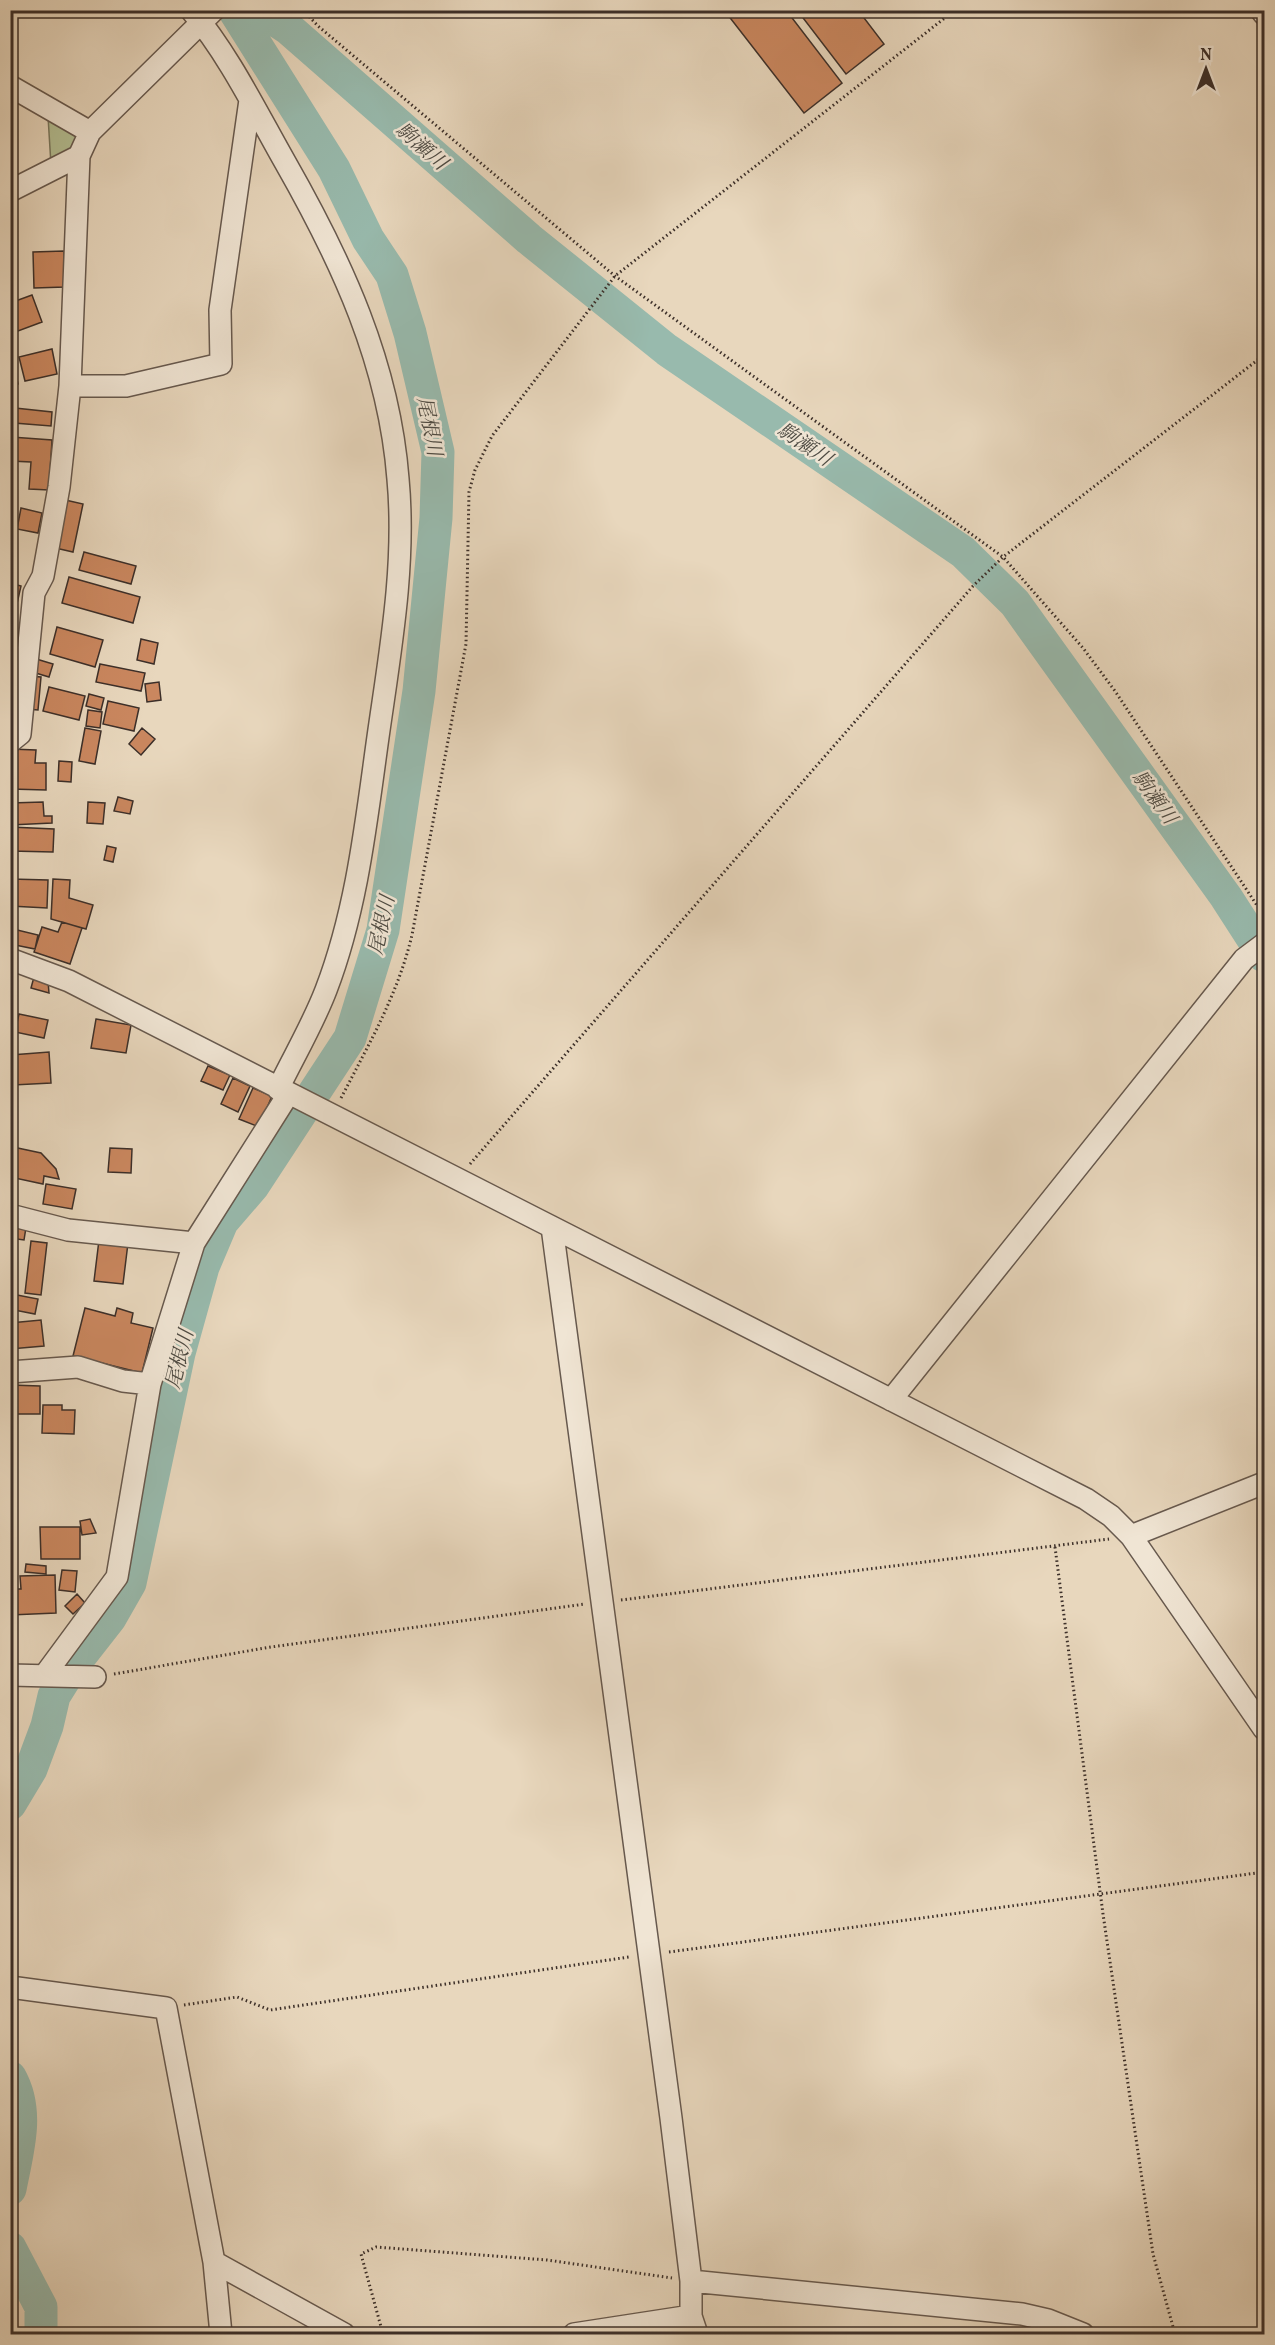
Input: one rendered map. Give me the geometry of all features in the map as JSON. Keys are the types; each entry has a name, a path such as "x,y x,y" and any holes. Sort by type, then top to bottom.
{"street":[{"path":"10,742 20,734 34,593 43,576 59,487 70,386 79,156 90,132 202,15 324,230 363,320 378,363 393,435 399,481 397,598 362,851 350,917 325,992 287,1092 194,1244 150,1384 117,1577 44,1676"},
{"path":"10,86 90,132"},
{"path":"70,386 126,386 221,364 220,310 250,100"},
{"path":"10,191 79,156"},
{"path":"891,1400 1244,959 1264,944"},
{"path":"10,959 69,981 1086,1498 1111,1516 1131,1536 1264,1729"},
{"path":"10,1215 68,1230 194,1244"},
{"path":"552,1227 650,1954 691,2281 694,2325 574,2334"},
{"path":"10,1372 78,1367 123,1381 150,1384"},
{"path":"1131,1536 1264,1483"},
{"path":"10,1675 95,1677"},
{"path":"10,1986 166,2008 214,2262 221,2334"},
{"path":"214,2262 344,2334"},
{"path":"691,2281 1022,2314 1070,2327 1083,2334"}],"path":[{"path":"303,10 318,26 615,276 1003,557 1064,625 1115,691 1264,916"},
{"path":"326,1111 388,1009 403,972 412,935 466,644 469,492 475,470 492,436 615,276 955,10"},
{"path":"459,1178 974,586 1003,557 1264,355"},
{"path":"95,1677 271,1647 601,1602 1131,1536"},
{"path":"1055,1547 1153,2254 1175,2334"},
{"path":"166,2008 237,1997 270,2010 650,1954 1264,1872"},
{"path":"383,2334 361,2254 376,2247 547,2260 691,2281"}],"green space":[{"path":"48,116 78,133 79,145 51,165"}],"building":[{"path":"724,10 786,10 842,83 804,113"},
{"path":"797,10 858,10 884,44 846,74"},
{"path":"64,251 65,287 34,288 33,252"},
{"path":"32,295 42,322 10,334 10,303"},
{"path":"52,349 57,374 25,381 19,357"},
{"path":"10,365 14,365 18,384 10,386"},
{"path":"15,408 52,412 51,426 14,423"},
{"path":"11,437 52,440 49,490 29,489 31,462 10,461"},
{"path":"61,499 83,504 73,552 51,547"},
{"path":"21,508 42,513 38,533 17,529"},
{"path":"84,552 136,566 131,584 79,570"},
{"path":"69,577 140,597 133,623 62,603"},
{"path":"10,583 21,586 16,608 10,607"},
{"path":"10,617 16,618 12,638 10,637"},
{"path":"57,627 103,640 95,667 50,654"},
{"path":"141,639 158,643 154,664 137,660"},
{"path":"33,658 53,664 49,677 29,671"},
{"path":"100,664 145,673 141,691 96,682"},
{"path":"10,667 16,667 11,702 10,702"},
{"path":"28,676 41,677 38,710 26,709"},
{"path":"159,682 161,700 147,702 145,684"},
{"path":"49,687 85,696 79,720 43,711"},
{"path":"89,694 104,698 101,710 86,706"},
{"path":"108,701 139,708 134,731 103,724"},
{"path":"88,710 102,712 100,728 86,726"},
{"path":"85,728 101,731 95,764 79,761"},
{"path":"142,728 155,739 141,755 129,744"},
{"path":"10,749 36,750 35,763 46,763 46,790 10,789"},
{"path":"59,761 72,762 71,782 58,781"},
{"path":"118,797 133,801 130,814 114,811"},
{"path":"43,802 44,816 52,816 52,823 10,825 10,803"},
{"path":"88,802 105,803 103,824 87,823"},
{"path":"10,827 54,829 53,852 10,851"},
{"path":"107,846 116,848 113,862 104,860"},
{"path":"10,879 48,880 47,908 10,906"},
{"path":"53,879 70,880 69,898 93,905 86,929 51,919"},
{"path":"62,922 82,928 70,964 34,952 42,927 58,932"},
{"path":"13,929 38,935 35,949 10,944"},
{"path":"34,977 48,981 49,993 31,988"},
{"path":"19,1014 48,1020 44,1038 15,1032"},
{"path":"96,1019 131,1025 126,1053 91,1048"},
{"path":"49,1052 51,1083 13,1085 11,1055"},
{"path":"208,1066 230,1075 223,1090 201,1081"},
{"path":"233,1078 250,1086 238,1112 221,1104"},
{"path":"253,1088 272,1096 259,1127 239,1119"},
{"path":"10,1119 16,1119 15,1138 10,1138"},
{"path":"13,1147 41,1153 56,1169 59,1179 44,1176 43,1184 10,1177"},
{"path":"110,1148 132,1149 131,1173 108,1172"},
{"path":"46,1184 76,1189 72,1209 43,1204"},
{"path":"10,1218 27,1221 24,1240 10,1238"},
{"path":"99,1240 128,1243 123,1284 94,1281"},
{"path":"31,1241 47,1243 41,1295 25,1293"},
{"path":"10,1258 14,1259 13,1284 10,1284"},
{"path":"17,1295 38,1299 35,1314 14,1310"},
{"path":"85,1308 115,1316 117,1308 133,1313 131,1323 153,1328 142,1373 73,1356"},
{"path":"41,1320 44,1346 10,1349 10,1323"},
{"path":"10,1385 40,1386 40,1414 10,1414"},
{"path":"43,1405 62,1405 62,1410 75,1410 74,1434 42,1433"},
{"path":"90,1519 96,1533 82,1535 80,1521"},
{"path":"40,1527 80,1527 80,1559 41,1559"},
{"path":"26,1564 46,1566 46,1574 25,1572"},
{"path":"62,1570 77,1571 75,1592 59,1590"},
{"path":"55,1575 56,1613 10,1615 10,1589 21,1589 20,1576"},
{"path":"77,1594 85,1603 73,1614 65,1606"}],"waterway":[{"name":"尾根川","path":"10,1804 31,1769 47,1726 54,1696 74,1664 110,1618 130,1583 179,1353 203,1267 222,1222 253,1186 350,1038 383,930 419,691 436,518 438,452 410,333 392,275 368,239 334,169 234,10"},
{"name":"駒瀬川","path":"260,10 289,29 529,239 667,350 963,552 1015,603 1226,897 1264,956"},
{"name":"尾根川","path":"10,2077 16,2090 21,2118 10,2189"},
{"name":"尾根川","path":"10,2248 41,2307 41,2334"}]}
